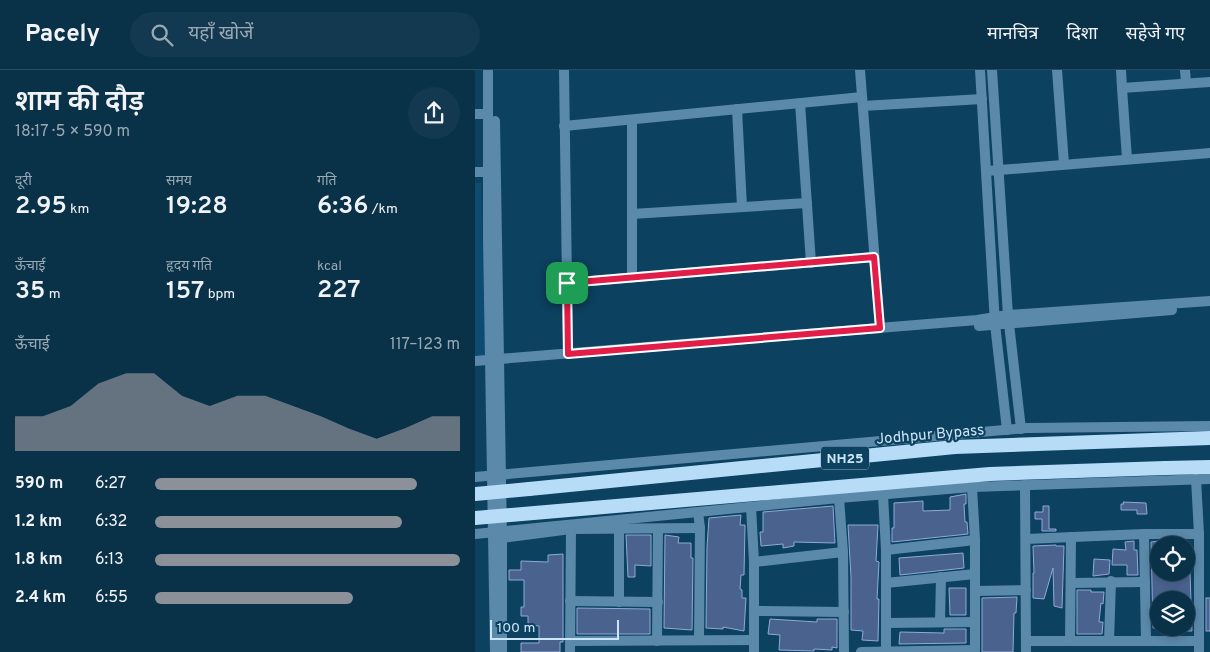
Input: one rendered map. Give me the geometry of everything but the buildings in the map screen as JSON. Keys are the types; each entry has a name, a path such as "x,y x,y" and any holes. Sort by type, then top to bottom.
{"highway":[{"name":"Jodhpur Bypass","path":"475,494 955,447 1210,438"},
{"path":"475,518 981,475 1210,467"}],"street":[{"path":"488,70 496,475 502,652"},
{"path":"491,172 495,70"},
{"path":"563,70 568,354"},
{"path":"860,70 880,328"},
{"path":"980,70 995,320 1007,430"},
{"path":"992,70 1008,319 1021,429"},
{"path":"1057,70 1064,164"},
{"path":"1121,70 1127,159"},
{"path":"1185,70 1186,84"},
{"path":"1122,88 1210,82"},
{"path":"564,126 800,103 982,100"},
{"path":"800,103 811,263"},
{"path":"737,109 742,207"},
{"path":"475,114 488,114"},
{"path":"632,120 632,277"},
{"path":"987,171 1210,153"},
{"path":"475,172 491,172"},
{"path":"632,214 807,203"},
{"path":"567,283 874,257"},
{"path":"475,361 494,363 1210,300"},
{"path":"1008,319 1210,307"},
{"path":"475,368 494,363 568,354 995,320"},
{"path":"475,477 1021,429 1210,426"},
{"path":"1196,479 1199,534 1199,652"},
{"path":"499,535 699,512 972,487 1210,479"},
{"path":"1025,485 1026,652"},
{"path":"861,652 975,651 975,540 972,487"},
{"path":"883,495 886,550 886,652"},
{"path":"839,498 843,552 844,652"},
{"path":"751,507 754,562 754,652"},
{"path":"699,512 699,640"},
{"path":"657,528 657,640"},
{"path":"475,534 499,535 571,529 700,528"},
{"path":"570,652 571,529"},
{"path":"619,529 619,602"},
{"path":"1026,539 1144,534 1199,534"},
{"path":"1144,534 1145,641"},
{"path":"495,652 499,535"},
{"path":"1070,641 1071,537"},
{"path":"886,550 975,540"},
{"path":"754,562 843,552"},
{"path":"886,583 975,574"},
{"path":"940,622 941,577"},
{"path":"1109,641 1111,582"},
{"path":"1072,583 1145,582"},
{"path":"975,591 1026,590"},
{"path":"570,601 657,602"},
{"path":"754,611 844,612"},
{"path":"886,623 975,622"},
{"path":"570,641 754,640"},
{"path":"611,641 611,652"},
{"path":"1026,641 1199,641"}],"shaded area":[{"path":"475,183 481,183 485,356 475,357"}],"route":[{"path":"874,257 880,328 568,354 567,283 874,257"}]}
